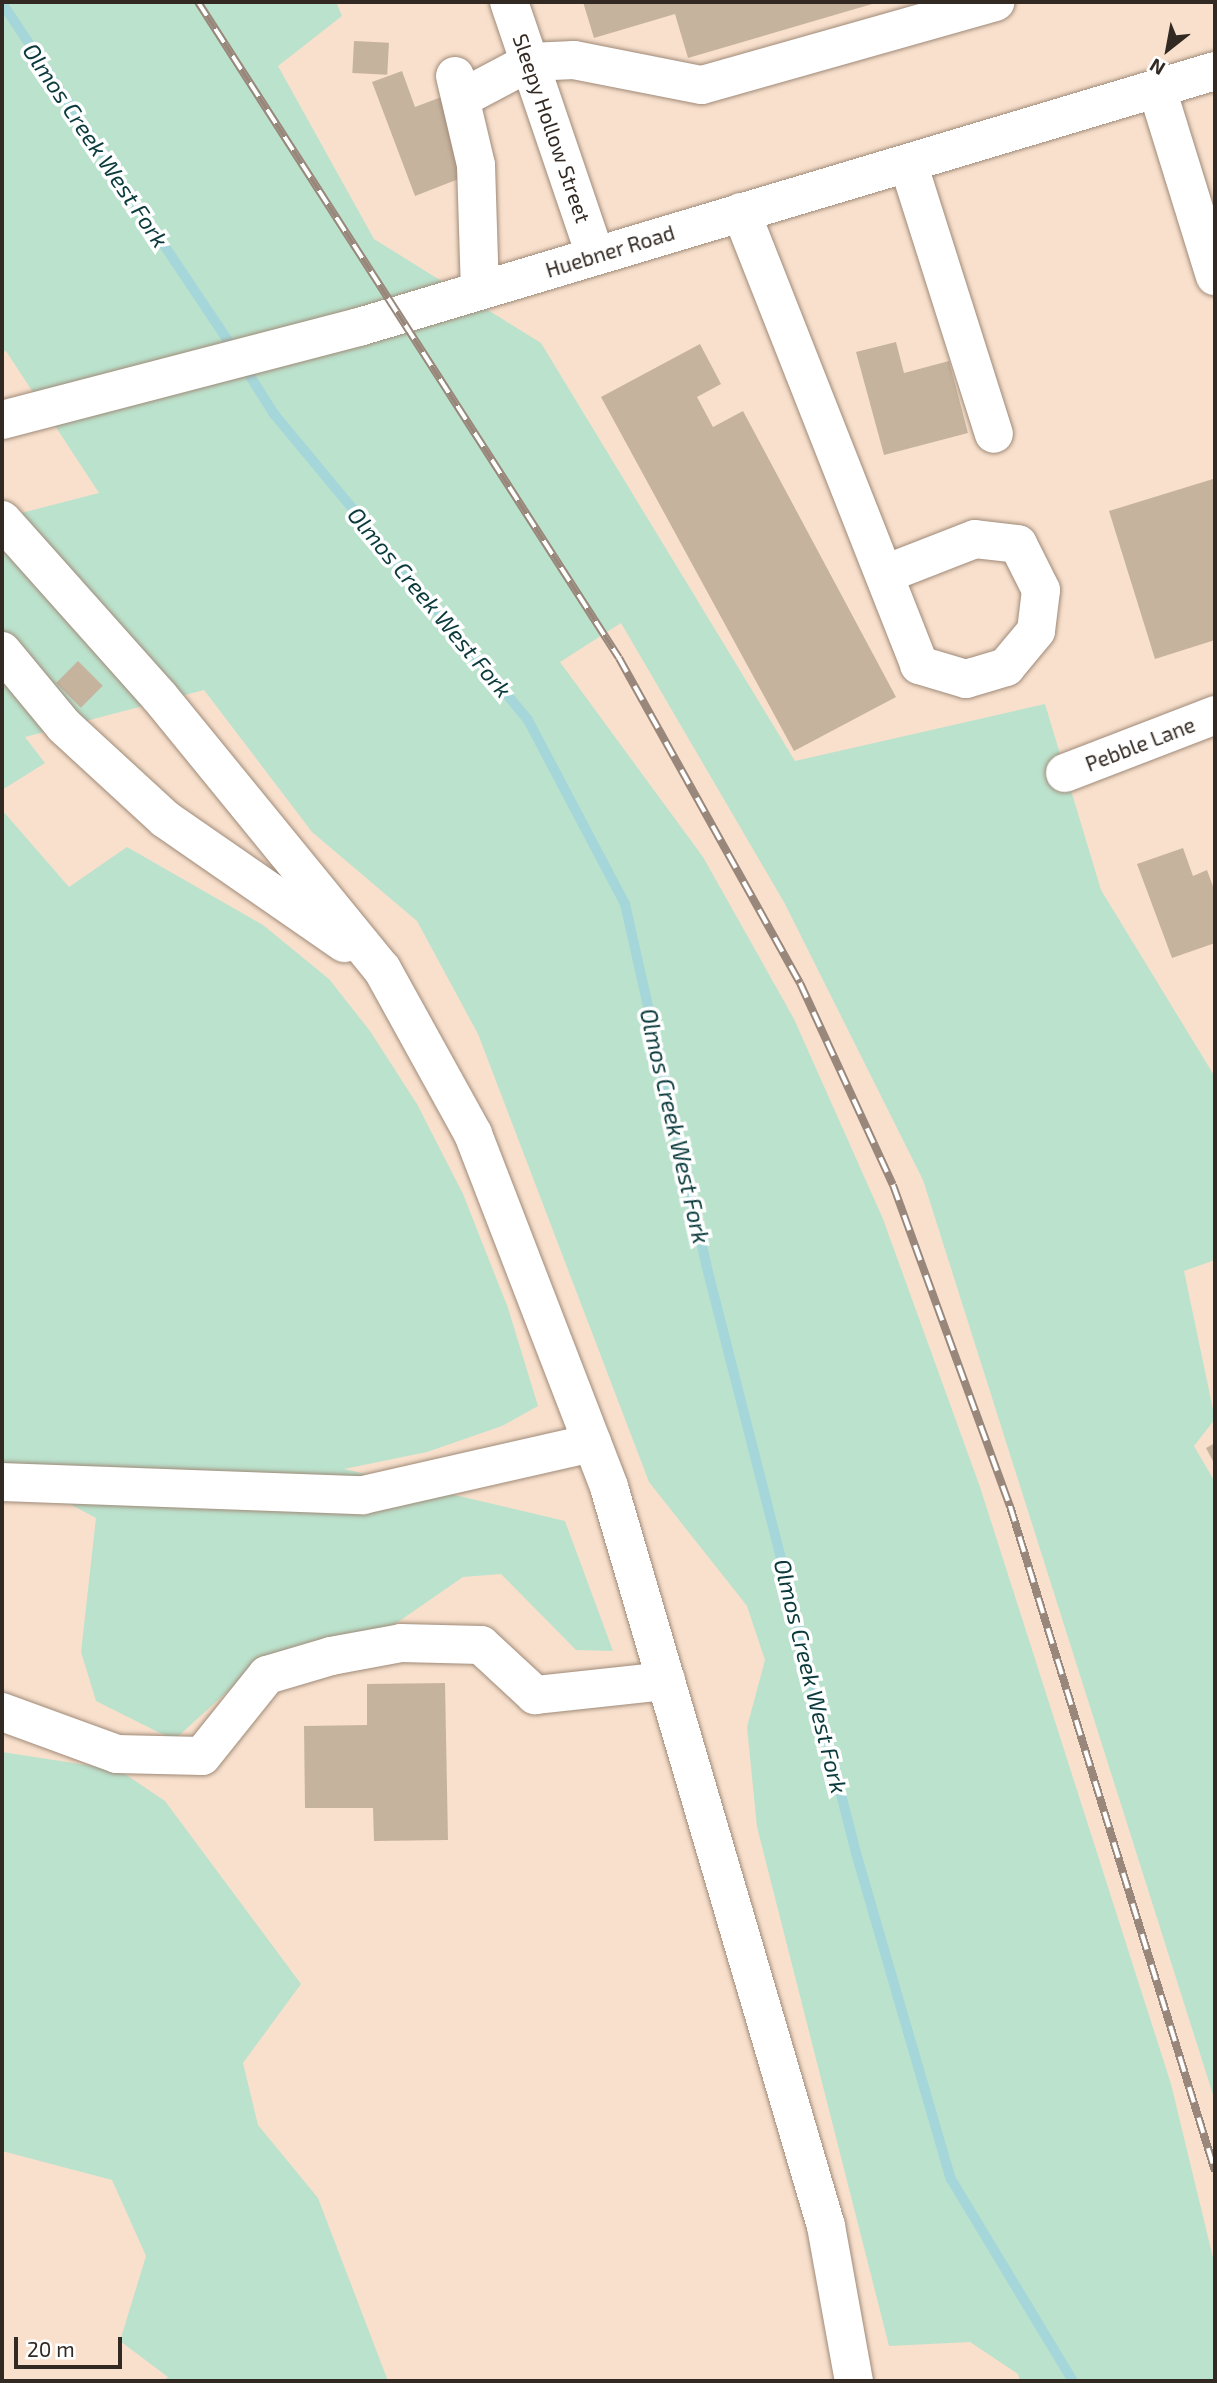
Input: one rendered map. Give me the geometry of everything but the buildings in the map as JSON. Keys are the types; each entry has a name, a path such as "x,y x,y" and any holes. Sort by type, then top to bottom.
{"main road":[{"name":"Sleepy Hollow Street","path":"509,2 595,255"},
{"path":"480,290 476,165 459,87 530,62 574,60 702,85 995,2"},
{"name":"Huebner Road","path":"2,420 359,327 1215,71"},
{"path":"1157,89 1215,276"},
{"path":"908,163 994,434"},
{"path":"741,212 886,575"},
{"path":"2,520 159,696 382,969 473,1135 609,1487 826,2226 854,2381"},
{"path":"2,650 64,726 165,819 382,969"},
{"name":"Pebble Lane","path":"1065,772 1215,715"},
{"path":"2,1482 363,1494 592,1443"},
{"path":"2,1712 117,1754 202,1756 268,1675 331,1656 401,1643 481,1645 535,1695 666,1681"}],"green space":[{"path":"2,2 336,2 342,16 278,66 374,239 541,343 795,761 1045,704 1101,890 1215,1077 1215,1260 1184,1271 1215,1419 1194,1446 1215,1482 1215,2101 923,1180 785,904 621,623 560,662 703,857 794,1019 883,1219 980,1487 1171,2084 1215,2266 1215,2381 1020,2381 1018,2374 970,2342 889,2346 757,1827 747,1727 765,1660 747,1606 649,1482 478,1034 417,921 312,832 204,690 25,737 45,763 2,790 2,518 99,493 6,351 2,352"},
{"path":"2,810 69,887 127,847 263,925 329,979 370,1031 417,1104 463,1194 508,1308 538,1406 502,1426 427,1452 344,1469 565,1521 613,1651 576,1650 501,1574 463,1577 369,1642 240,1680 174,1740 96,1701 81,1652 96,1518 2,1468"},
{"path":"2,1752 119,1770 165,1801 301,1984 243,2063 258,2125 318,2198 388,2381 163,2381 168,2377 120,2341 146,2256 112,2180 2,2151"}],"waterway":[{"name":"Olmos Creek West Fork","path":"2,3 235,351"},
{"name":"Olmos Creek West Fork","path":"243,365 274,414 528,720 625,904 706,1264 856,1853 951,2179 1073,2381"}],"railway":[{"path":"198,2 619,658 800,983 893,1185 1010,1506 1215,2171"}]}
